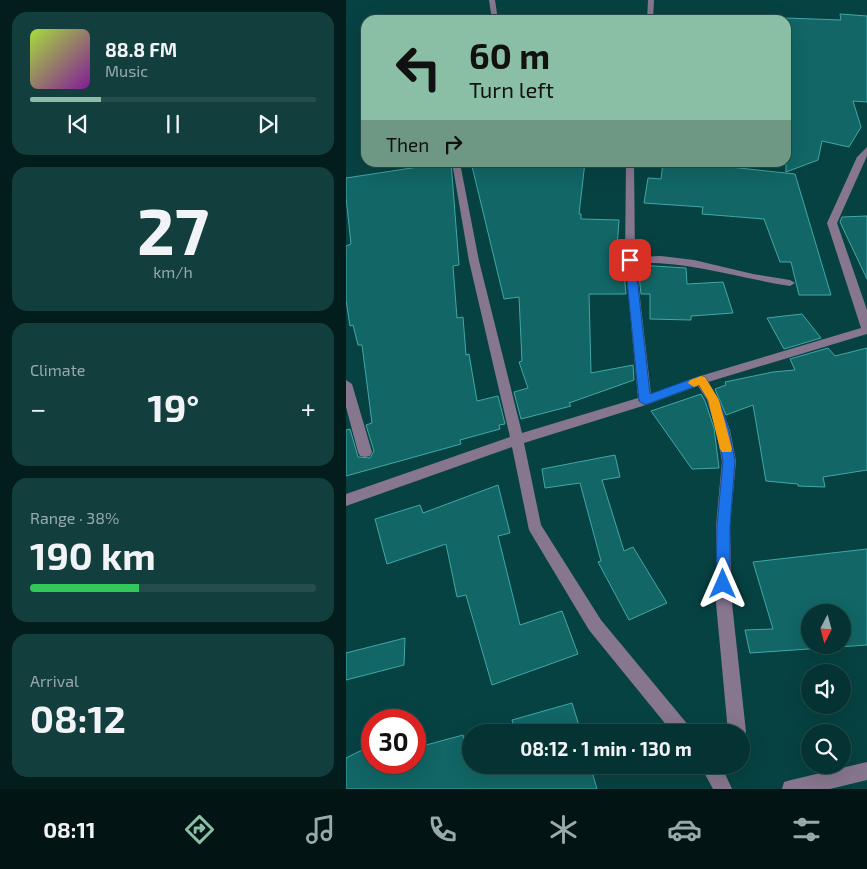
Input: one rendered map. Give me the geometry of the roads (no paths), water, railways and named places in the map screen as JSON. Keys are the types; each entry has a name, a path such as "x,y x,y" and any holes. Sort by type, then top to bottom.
{"street":[{"path":"492,0 494,15"},
{"path":"650,15 651,0"},
{"path":"346,500 517,440 645,401 701,380 867,329 832,223 861,157 867,150"},
{"path":"457,167 474,261 517,440 534,526 595,625 676,724"},
{"path":"630,167 630,260 645,401"},
{"path":"630,260 661,259 694,263 753,277 790,283"},
{"path":"701,380 713,400 723,430 729,461 723,526 724,604 736,724"},
{"path":"346,384 365,452"},
{"path":"791,789 867,771"}]}
